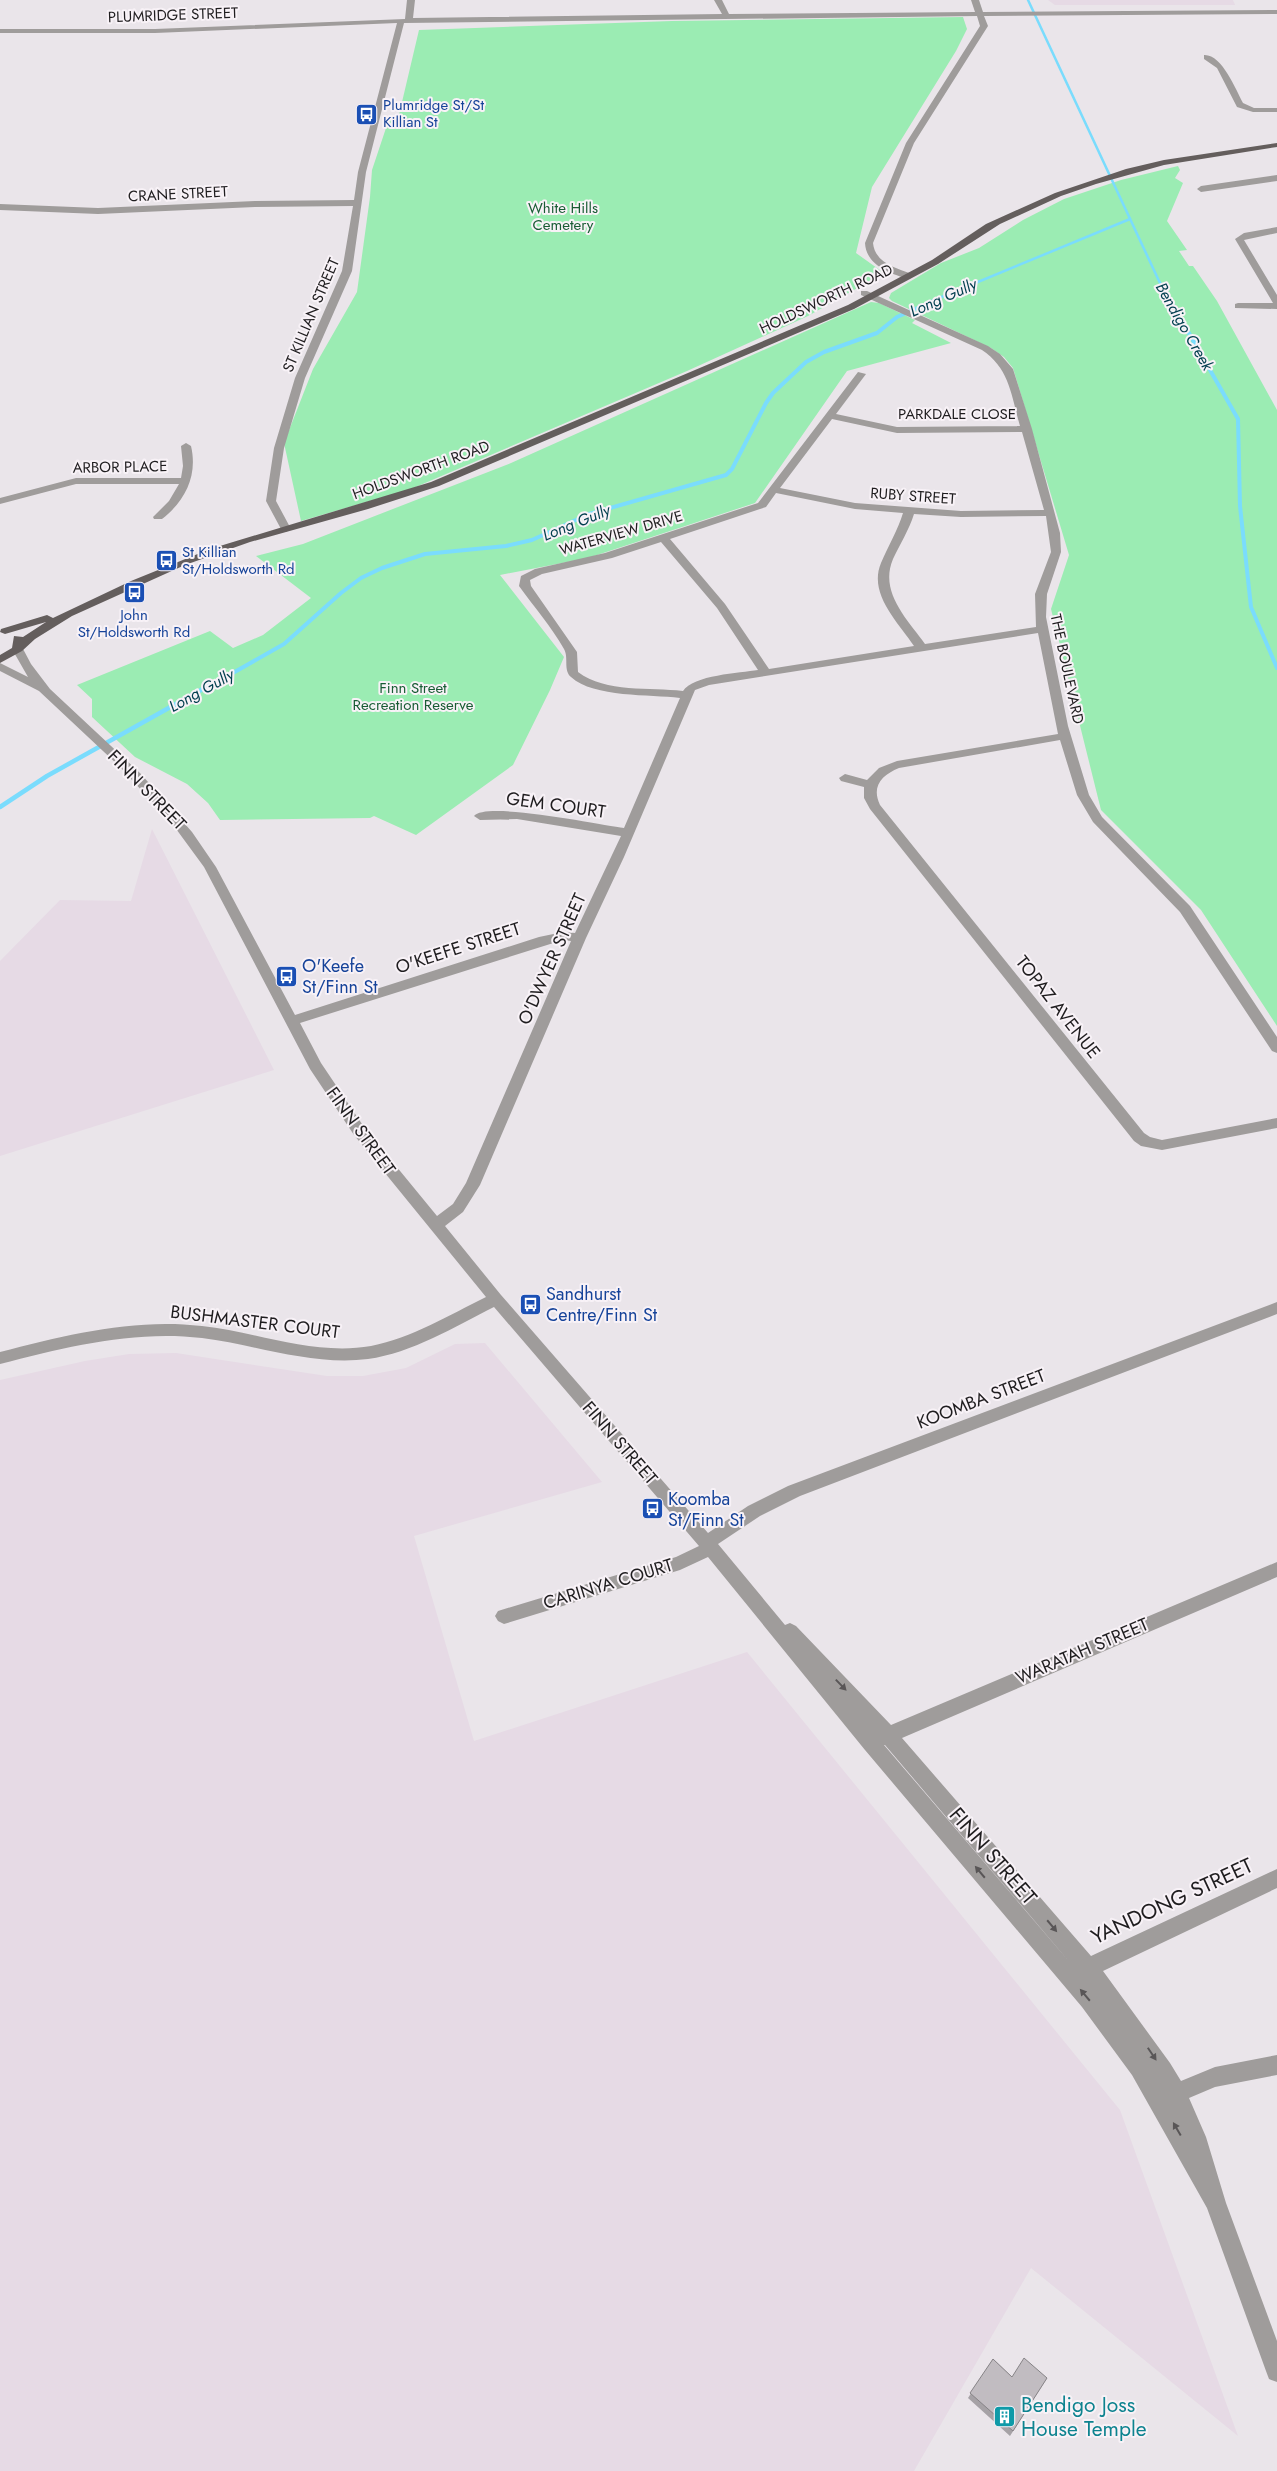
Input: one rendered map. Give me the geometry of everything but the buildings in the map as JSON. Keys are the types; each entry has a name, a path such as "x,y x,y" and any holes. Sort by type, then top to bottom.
{"main road":[{"name":"HOLDSWORTH ROAD","path":"2,631 91,602 206,554 286,529 382,503 443,481 755,349 868,294 996,222 1080,185 1146,166 1214,152 1277,145"},
{"name":"HOLDSWORTH ROAD","path":"0,660 50,624 91,602"},
{"path":"2,631 17,636 19,647"}],"street":[{"name":"ST KILLIAN STREET","path":"286,529 271,501 279,448 289,409 300,378 347,271 364,162 412,0"},
{"path":"718,0 728,16"},
{"path":"976,0 981,14"},
{"name":"PLUMRIDGE STREET","path":"0,31 155,31 405,21 728,16 871,11 962,14 1025,12 1277,12"},
{"path":"962,14 968,19 972,30"},
{"name":"HOLDSWORTH ROAD","path":"905,274 875,260 869,250 869,243 910,143 972,30 984,26 981,14"},
{"path":"1207,56 1220,67 1238,103 1245,108 1277,110"},
{"path":"1201,189 1277,178"},
{"name":"CRANE STREET","path":"0,207 37,207 98,211 256,204 357,203"},
{"path":"1238,306 1277,305 1239,239 1247,235 1277,230"},
{"name":"THE BOULEVARD","path":"868,294 985,348 1002,360 1010,373 1050,513 1056,552 1039,601 1042,629 1065,736 1083,795 1091,811 1185,909 1277,1048"},
{"name":"WATERVIEW DRIVE","path":"686,695 668,691 629,690 595,685 578,678 572,669 571,652 524,583 526,576 534,572 590,561 758,507 765,503 861,374"},
{"name":"PARKDALE CLOSE","path":"830,416 897,430 1027,429"},
{"name":"ARBOR PLACE","path":"158,517 176,501 184,481 189,464 186,446"},
{"name":"ARBOR PLACE","path":"0,501 76,482 184,481"},
{"name":"RUBY STREET","path":"776,490 838,504 909,510 976,515 1050,513"},
{"path":"909,510 884,569 882,581 889,600 921,647"},
{"path":"663,538 720,606 765,672"},
{"path":"686,695 691,688 702,683 1042,629"},
{"name":"FINN STREET","path":"19,647 25,664 47,693 165,804 194,841 214,873 291,1021 337,1102 435,1226 709,1546 871,1744 1168,2096"},
{"name":"FINN STREET","path":"0,666 47,693"},
{"name":"O'DWYER STREET","path":"435,1226 458,1208 474,1185 579,938 599,900 686,695"},
{"path":"845,778 869,784 882,770 897,765 1065,736"},
{"name":"TOPAZ AVENUE","path":"869,784 869,795 874,806 1139,1137 1146,1142 1162,1145 1277,1123"},
{"name":"GEM COURT","path":"480,816 517,815 627,833"},
{"name":"O'KEEFE STREET","path":"291,1021 544,940 562,936 579,938"},
{"name":"BUSHMASTER COURT","path":"0,1358 78,1339 113,1333 178,1330 232,1336 323,1352 348,1354 370,1352 411,1339 496,1299"},
{"name":"KOOMBA STREET","path":"709,1546 754,1511 794,1492 1277,1308"},
{"name":"FINN STREET","path":"709,1546 887,1734 1122,2010 1168,2096 1216,2203 1277,2371"},
{"name":"CARINYA COURT","path":"504,1616 680,1563 709,1546"},
{"name":"WARATAH STREET","path":"871,1744 887,1734 1277,1568"},
{"name":"YANDONG STREET","path":"1069,1977 1277,1878"},
{"path":"1168,2096 1215,2077 1277,2065"}],"shaded area":[{"path":"1048,0 1233,0 1235,5 1055,5"},
{"path":"152,829 274,1070 0,1156 0,961 60,900 131,901"},
{"path":"485,1343 602,1482 414,1536 474,1741 747,1652 1120,2110 1238,2436 1031,2268 914,2471 0,2471 0,1380 85,1361 129,1354 176,1353 327,1376 363,1376 406,1368 455,1344"}],"green space":[{"name":"White Hills Cemetery","path":"963,17 967,29 956,51 872,187 856,253 884,273 808,316 687,371 411,489 301,521 284,443 313,369 357,292 372,170 389,119 398,119 419,30 672,21"},
{"path":"1178,166 1180,170 1175,178 1183,183 1167,221 1187,250 1179,251 1189,266 1193,266 1217,301 1277,410 1277,1026 1201,910 1101,810 1051,609 1069,555 1013,368 1004,357 991,348 889,298 891,293 941,263 979,248 1023,220 1064,199 1121,180"},
{"name":"Finn Street Recreation Reserve","path":"871,302 879,303 915,320 912,323 951,343 847,371 755,503 588,558 500,575 564,657 513,765 416,835 374,816 370,818 220,820 208,803 187,784 135,757 92,717 92,699 77,685 210,631 233,648 263,635 311,598 256,556 303,544 511,463"}],"waterway":[{"name":"Bendigo Creek","path":"1028,0 1159,281 1171,301"},
{"name":"Long Gully","path":"932,301 1130,219"},
{"name":"Long Gully","path":"224,678 284,644 341,593 361,578 382,568 425,554 506,546 532,540 589,514 726,475 732,469 773,393 806,362 824,352 877,333 897,317 936,300"},
{"name":"Bendigo Creek","path":"1170,300 1238,419 1240,506 1251,607 1277,668"},
{"name":"Long Gully","path":"0,807 47,776 226,676"}],"place":[{"name":"Plumridge St/St Killian St","path":"367,114"},
{"name":"St Killian St/Holdsworth Rd","path":"166,561"},
{"name":"John St/Holdsworth Rd","path":"134,592"},
{"name":"O'Keefe St/Finn St","path":"286,976"},
{"name":"Sandhurst Centre/Finn St","path":"530,1304"},
{"name":"Koomba St/Finn St","path":"652,1509"},
{"name":"Bendigo Joss House Temple","path":"1005,2417"}]}
